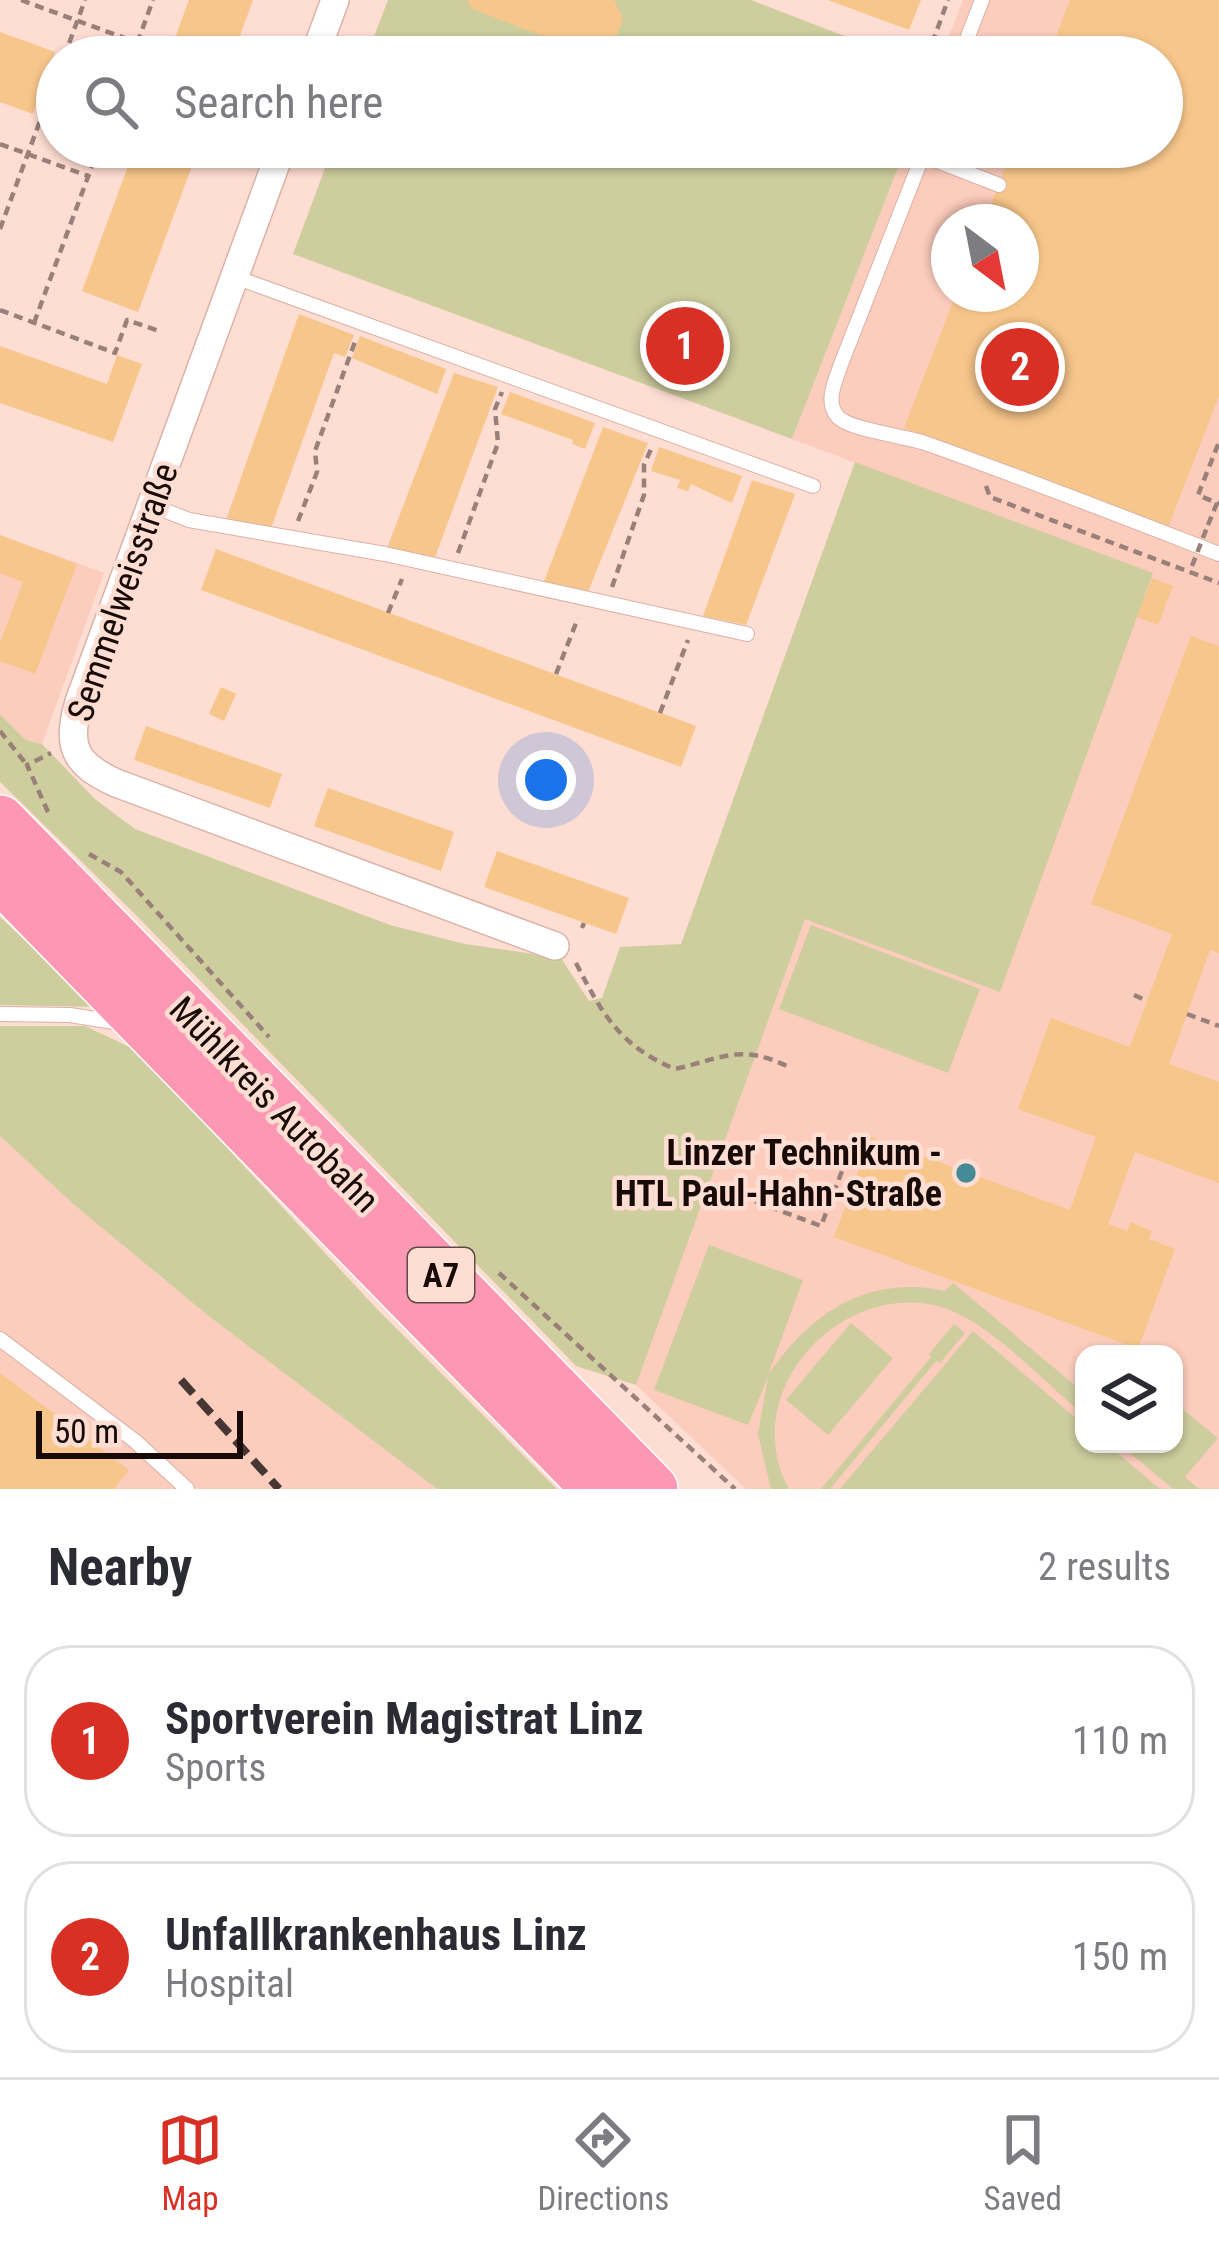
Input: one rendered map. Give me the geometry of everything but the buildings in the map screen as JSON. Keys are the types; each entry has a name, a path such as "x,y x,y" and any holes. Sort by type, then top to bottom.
{"highway":[{"name":"Mühlkreis Autobahn","path":"0,821 652,1489"},
{"name":"Mühlkreis Autobahn","path":"0,876 598,1489"}],"street":[{"path":"322,36 335,0"},
{"name":"Semmelweisstraße","path":"274,168 79,702 72,743 95,773 116,783 555,946"}],"lane":[{"path":"968,36 982,0"},
{"path":"917,168 842,364 832,407 847,423 898,434 1219,554"},
{"path":"963,168 999,184"},
{"path":"235,277 813,486"},
{"path":"152,505 189,520 410,560 747,634"},
{"path":"0,1014 96,1017 155,1035"},
{"path":"0,1339 135,1441 187,1489"}],"path":[{"path":"21,0 118,36"},
{"path":"72,36 85,0"},
{"path":"140,36 153,0"},
{"path":"935,36 948,0"},
{"path":"0,229 36,132"},
{"path":"0,143 36,157"},
{"path":"66,168 88,176"},
{"path":"34,322 91,168"},
{"path":"0,310 115,352 128,320 159,331"},
{"path":"292,538 317,472 315,451 362,323"},
{"path":"452,569 498,443 496,409 508,376"},
{"path":"606,603 644,495 644,465 658,430"},
{"path":"1191,569 1217,503 1198,495 1219,442"},
{"path":"980,463 989,497 1219,583"},
{"path":"388,613 410,560"},
{"path":"556,674 586,599"},
{"path":"659,713 695,622"},
{"path":"0,731 27,765 54,820"},
{"path":"27,765 72,743"},
{"path":"86,852 121,872 270,1038"},
{"path":"555,946 575,963 600,1013 637,1049 660,1062 675,1069 723,1053 748,1051 789,1067"},
{"path":"1134,995 1147,1001"},
{"path":"1187,1014 1219,1026"},
{"path":"741,1196 821,1226 855,1137 869,1142"},
{"path":"488,1263 735,1489"}],"shaded area":[{"name":"Linzer Technikum - HTL Paul-Hahn-Straße","path":"963,0 1219,0 1219,1489 746,1489 636,1385 805,918 1152,574 792,439 898,168 1183,168 1183,36 949,36"},
{"path":"0,535 104,573 42,744 26,740 0,714"},
{"path":"0,1136 72,1203 206,1314 437,1489 0,1489"}],"green space":[{"path":"388,0 751,0 844,36 374,36"},
{"path":"325,168 898,168 792,439 293,254"},
{"path":"855,462 1153,573 1000,992 805,919 636,1385 576,1366 0,782 0,714 26,740 42,744 96,800 135,829 390,925 465,944 561,958 589,1001 602,998 620,947 681,944"},
{"path":"0,917 96,1007 0,1005"},
{"path":"811,925 980,989 948,1073 779,1009"},
{"path":"0,1026 85,1026 136,1050 378,1310 557,1489 437,1489 206,1314 72,1203 0,1136"},
{"path":"709,1245 803,1280 768,1375 803,1333 843,1303 891,1288 945,1291 953,1283 1075,1385 1075,1407 976,1324 938,1306 900,1303 865,1311 833,1328 806,1353 787,1383 776,1417 776,1453 789,1489 771,1489 758,1434 768,1377 748,1425 654,1390"},
{"path":"851,1323 893,1358 828,1435 786,1400"},
{"path":"954,1324 965,1333 940,1363 936,1361 830,1489 821,1489 931,1357"},
{"path":"973,1331 1075,1417 1075,1453 1118,1453 1160,1489 840,1489"},
{"path":"1183,1409 1218,1438 1185,1477 1199,1489 1173,1489 1130,1453 1183,1453"}],"railway":[{"path":"181,1380 279,1489"}],"place":[{"name":"Sportverein Magistrat Linz","path":"685,346"},
{"name":"Unfallkrankenhaus Linz","path":"1020,367"},
{"name":"Linzer Technikum - HTL Paul-Hahn-Straße","path":"966,1173"}]}
